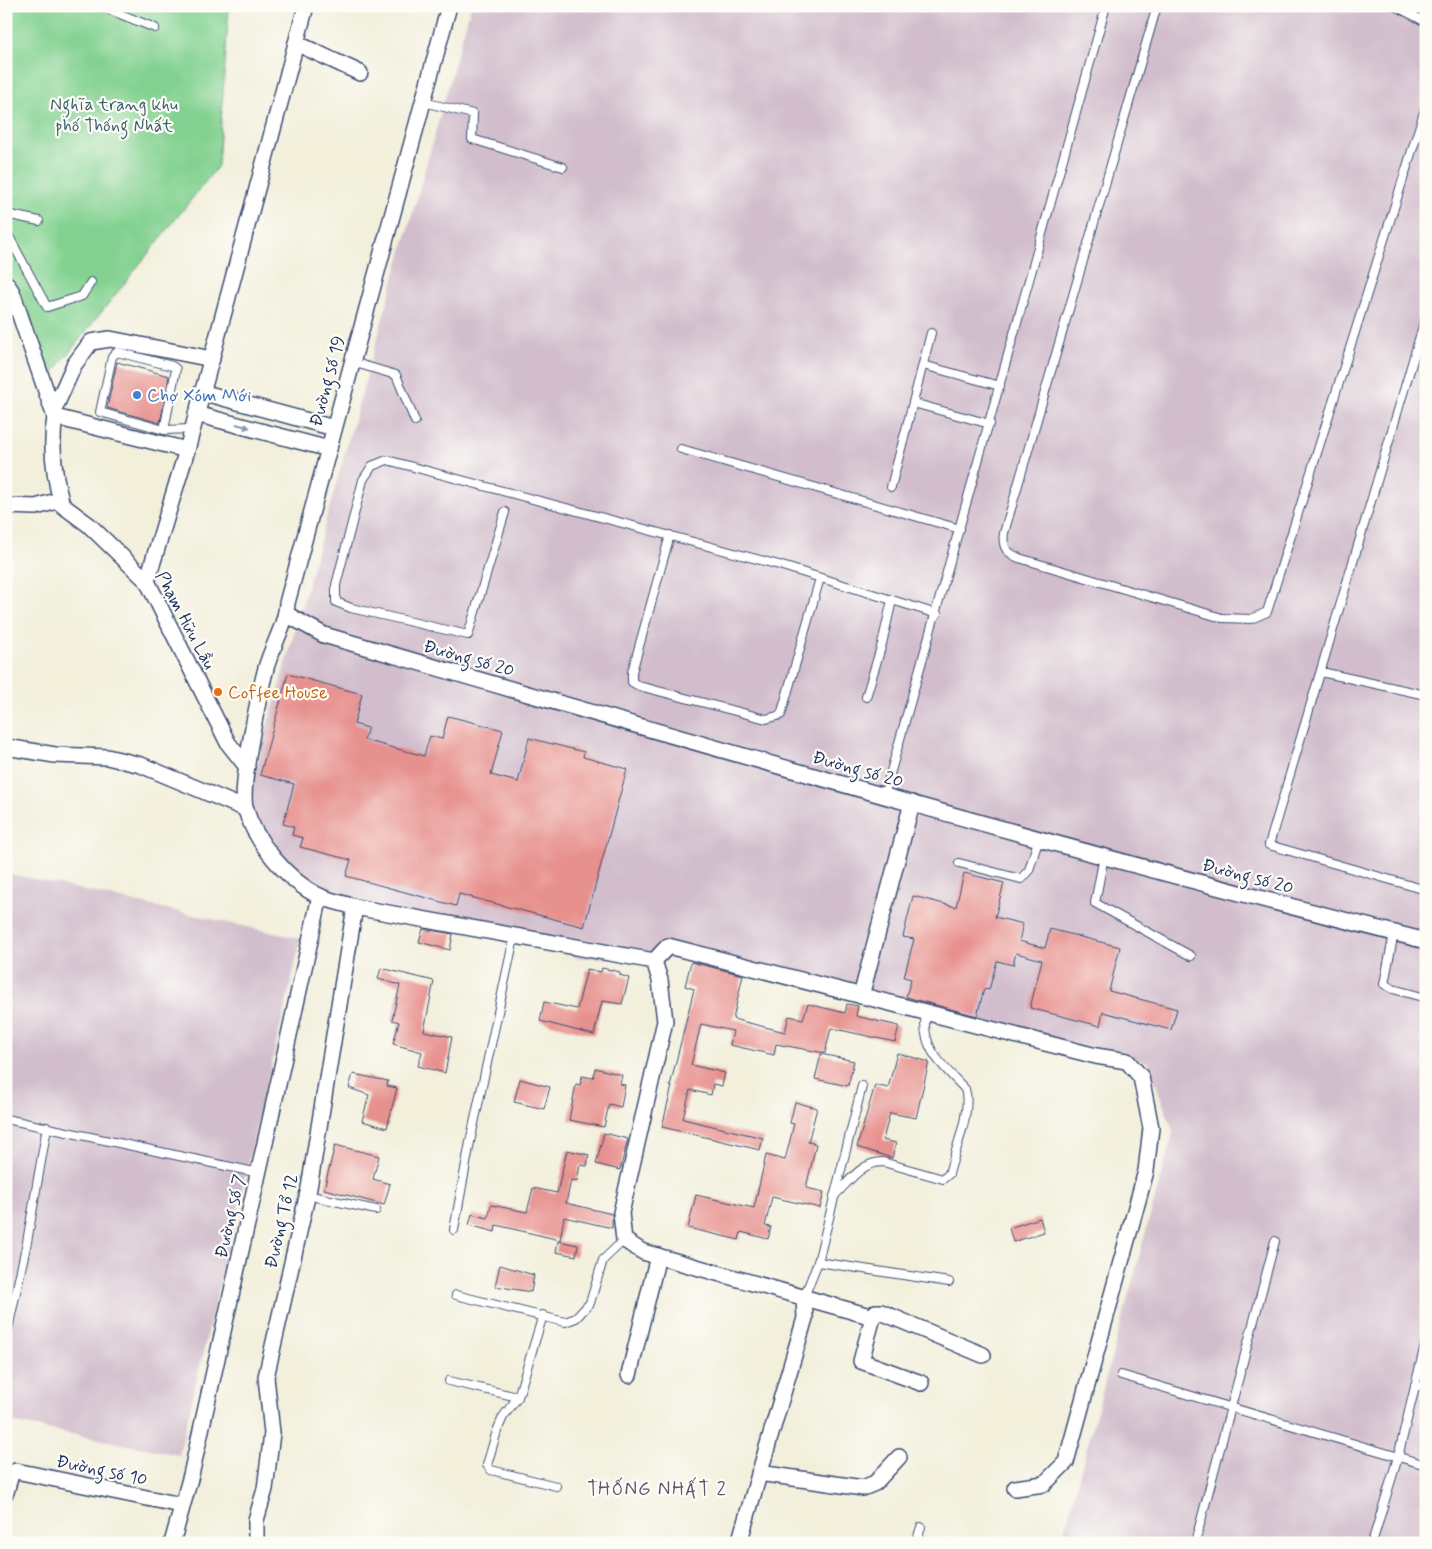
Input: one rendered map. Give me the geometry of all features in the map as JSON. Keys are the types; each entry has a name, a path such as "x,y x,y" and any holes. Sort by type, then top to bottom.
{"street":[{"path":"147,580 187,450 306,6"},
{"name":"Đường số 19","path":"246,809 247,767 265,669 286,614 287,603 449,6"},
{"path":"296,43 360,72"},
{"path":"6,283 12,292 54,413"},
{"path":"6,506 36,507 60,500 54,476 54,413 74,365 92,342 110,339 212,359"},
{"path":"201,392 334,428"},
{"path":"54,413 187,450"},
{"path":"196,414 329,449"},
{"name":"Phạm Hữu Lầu","path":"60,500 62,505 89,525 147,580 228,743 247,767"},
{"name":"Đường số 20","path":"286,614 324,636 884,796 1426,941"},
{"path":"6,747 55,755 107,757 141,765 246,809 265,847 280,868 320,896 355,907 514,938 654,961"},
{"path":"861,996 912,803"},
{"name":"Đường số 7","path":"172,1543 181,1505 191,1475 320,896"},
{"name":"Đường Tổ 12","path":"256,1543 256,1520 265,1489 272,1433 266,1378 307,1195 355,907"},
{"path":"654,961 668,946 1096,1056 1127,1061 1141,1077 1152,1128 1146,1171 1134,1222 1066,1462 1044,1484 1015,1488"},
{"path":"654,961 660,980 665,1021 621,1213 624,1240 643,1252 873,1317"},
{"path":"629,1375 658,1256"},
{"path":"739,1543 805,1318 804,1297"},
{"path":"921,1383 861,1361 876,1312 881,1312 983,1355"},
{"path":"759,1473 862,1488 875,1483 899,1457"},
{"name":"Đường số 10","path":"6,1492 10,1474 16,1471 181,1505"}],"lane":[{"path":"100,6 155,28"},
{"path":"884,796 1106,6"},
{"path":"1157,6 1004,533 1004,548 1008,553 1019,558 1222,618 1251,620 1267,612 1426,106"},
{"path":"1395,6 1426,22"},
{"path":"423,102 473,114 472,139 563,167"},
{"path":"6,214 39,221"},
{"path":"6,231 47,307 82,296 91,282"},
{"path":"1426,316 1270,845 1426,890"},
{"path":"891,487 931,333"},
{"path":"164,430 176,369 172,366 116,352 112,357 100,412 164,430 192,429"},
{"path":"352,362 396,375 415,421"},
{"path":"923,365 1000,386"},
{"path":"913,403 990,424"},
{"path":"681,449 960,529"},
{"path":"505,512 468,635 351,608 336,602 336,585 363,480 372,466 386,460 670,535 936,614"},
{"path":"670,535 632,672 632,682 639,686 766,719 777,718 781,715 820,578"},
{"path":"866,697 882,644 882,636 892,600"},
{"path":"1321,672 1426,695"},
{"path":"959,863 1021,879 1029,870 1039,838"},
{"path":"1104,856 1095,903 1190,956"},
{"path":"1394,933 1384,984 1393,989 1426,998"},
{"path":"454,1230 470,1142 514,938"},
{"path":"834,1196 858,1172 872,1162 883,1162 942,1179 950,1174 966,1109 967,1095 965,1089 929,1046 924,1032 926,1013"},
{"path":"804,1297 818,1262 862,1086"},
{"path":"6,1119 259,1173"},
{"path":"6,1338 27,1242 47,1127"},
{"path":"307,1195 376,1210"},
{"path":"456,1295 566,1322 576,1318 590,1303 603,1260 624,1240"},
{"path":"1195,1543 1275,1241"},
{"path":"818,1262 949,1282"},
{"path":"543,1315 518,1397 503,1417 497,1431 488,1468 556,1486"},
{"path":"1372,1543 1398,1457 1426,1341"},
{"path":"1122,1376 1426,1465"},
{"path":"449,1381 518,1397"},
{"path":"1415,1385 1426,1388"},
{"path":"916,1543 921,1527"}],"shaded area":[{"path":"471,6 1426,6 1426,1543 1061,1543 1173,1132 1148,1062 700,958 580,958 325,891 288,870 267,842 247,800"},
{"path":"6,873 301,939 179,1455 6,1421"}],"green space":[{"name":"Nghĩa trang khu phố Thống Nhất","path":"6,6 229,6 218,166 49,378 29,318 6,272"}],"building":[{"name":"Chợ Xóm Mới","path":"117,362 169,376 160,423 107,408"},
{"path":"288,674 362,694 354,724 368,728 364,740 424,756 430,736 442,739 448,716 503,730 491,775 518,782 529,738 584,752 583,757 627,769 584,927 459,894 456,906 346,876 351,860 300,847 303,838 292,835 294,827 283,824 294,784 260,775"},
{"path":"964,873 1004,883 995,917 1023,924 1019,941 1045,948 1050,929 1120,947 1109,991 1177,1009 1171,1030 1103,1012 1100,1026 1030,1008 1042,960 1016,953 1013,965 997,961 989,990 984,989 977,1016 906,997 911,979 904,977 914,939 903,937 913,896 956,907"},
{"path":"423,929 453,934 450,950 419,942"},
{"path":"691,962 743,975 733,1019 785,1032 789,1016 803,1019 808,1004 845,1013 847,1004 858,1006 856,1016 899,1026 895,1042 831,1028 825,1053 776,1044 774,1055 730,1045 733,1031 701,1024 691,1065 725,1073 722,1086 713,1084 711,1095 690,1090 683,1119 763,1138 760,1150 662,1127 694,989 685,986"},
{"path":"381,968 434,981 424,1031 452,1037 445,1073 418,1066 422,1052 393,1044 399,1022 392,1020 400,985 378,979"},
{"path":"602,968 620,972 620,975 629,978 622,1004 602,1001 594,1035 540,1021 544,1002 577,1009 587,969 601,972"},
{"path":"897,1053 929,1062 916,1118 890,1113 883,1140 896,1143 892,1158 857,1147 875,1085 888,1088"},
{"path":"821,1054 854,1061 848,1086 815,1079"},
{"path":"595,1068 622,1075 620,1084 625,1085 621,1107 609,1104 604,1127 569,1120 576,1084 580,1085 582,1076 593,1078"},
{"path":"353,1074 388,1081 387,1086 397,1088 387,1128 362,1121 369,1095 349,1088"},
{"path":"520,1079 550,1087 544,1109 514,1102"},
{"path":"795,1102 817,1108 808,1142 816,1144 806,1188 824,1192 820,1208 772,1197 765,1226 771,1227 768,1239 741,1232 739,1240 688,1228 696,1195 754,1208 766,1155 785,1160 794,1124 790,1123"},
{"path":"604,1133 628,1139 620,1170 596,1164"},
{"path":"335,1145 379,1156 373,1179 390,1184 384,1205 324,1189"},
{"path":"567,1150 589,1155 587,1166 580,1165 577,1181 571,1180 566,1203 612,1214 612,1228 564,1217 560,1240 496,1225 495,1232 469,1225 472,1214 488,1218 491,1205 527,1212 533,1188 557,1193"},
{"path":"1040,1218 1044,1232 1013,1242 1009,1228"},
{"path":"558,1241 578,1245 576,1256 556,1252"},
{"path":"500,1265 534,1275 531,1292 495,1286"}],"place":[{"name":"Chợ Xóm Mới","path":"137,395"},
{"name":"Coffee House","path":"218,692"}],"district":[{"name":"THỐNG NHẤT 2","path":"657,1488"}]}
